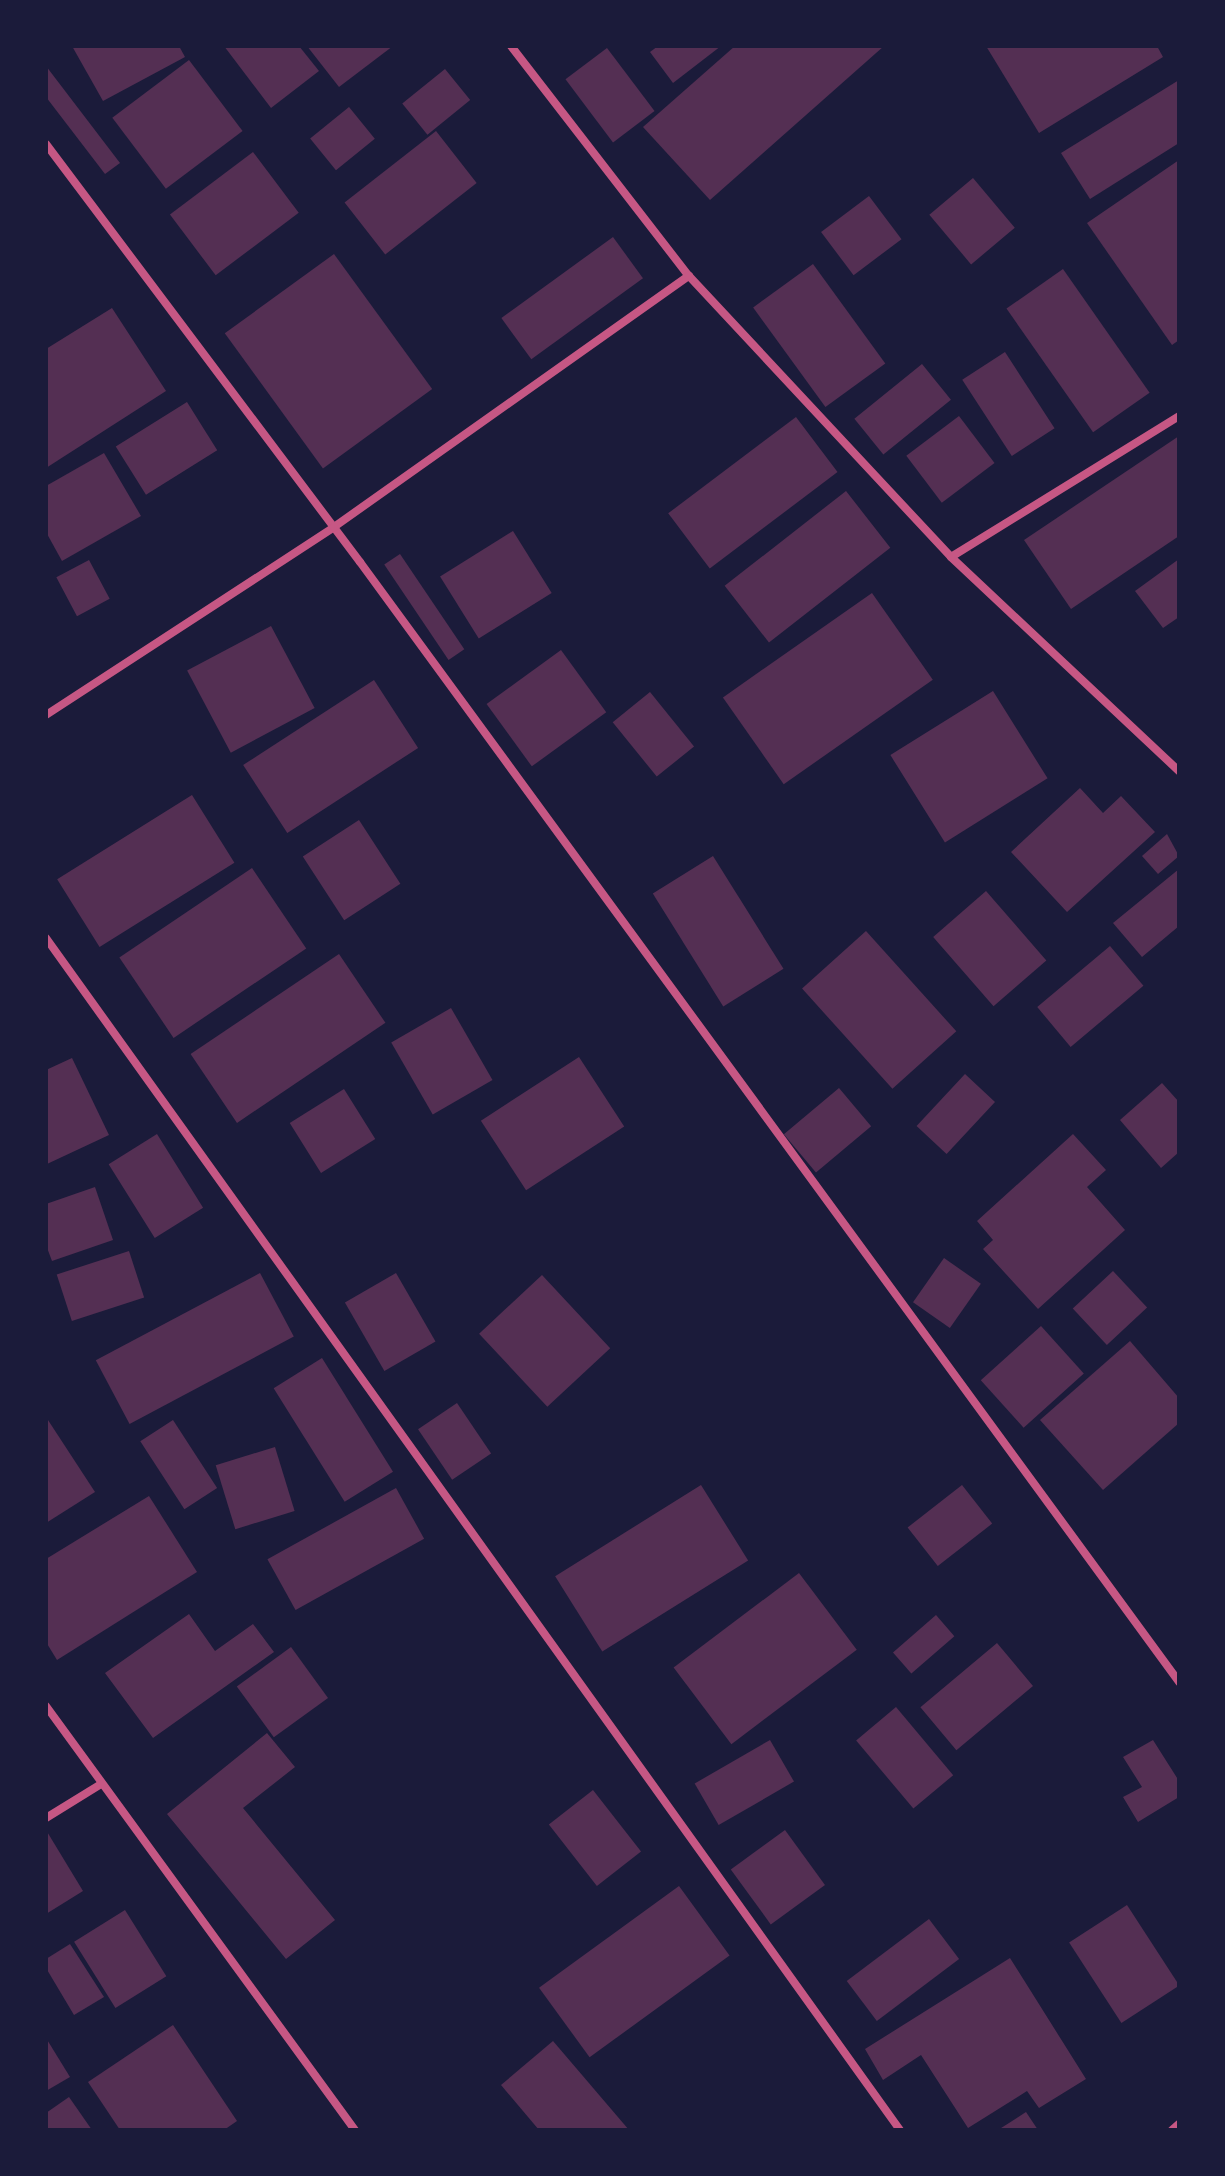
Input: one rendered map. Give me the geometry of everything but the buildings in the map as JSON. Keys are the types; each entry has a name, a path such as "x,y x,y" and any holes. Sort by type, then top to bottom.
{"street":[{"path":"511,46 689,276 951,557 1179,771"},
{"path":"46,144 334,527 1179,1682"},
{"path":"46,715 334,527 689,276"},
{"path":"951,557 1179,416"},
{"path":"46,938 900,2130"},
{"path":"46,1706 355,2130"},
{"path":"46,1818 101,1784"},
{"path":"1172,2130 1179,2124"}]}
